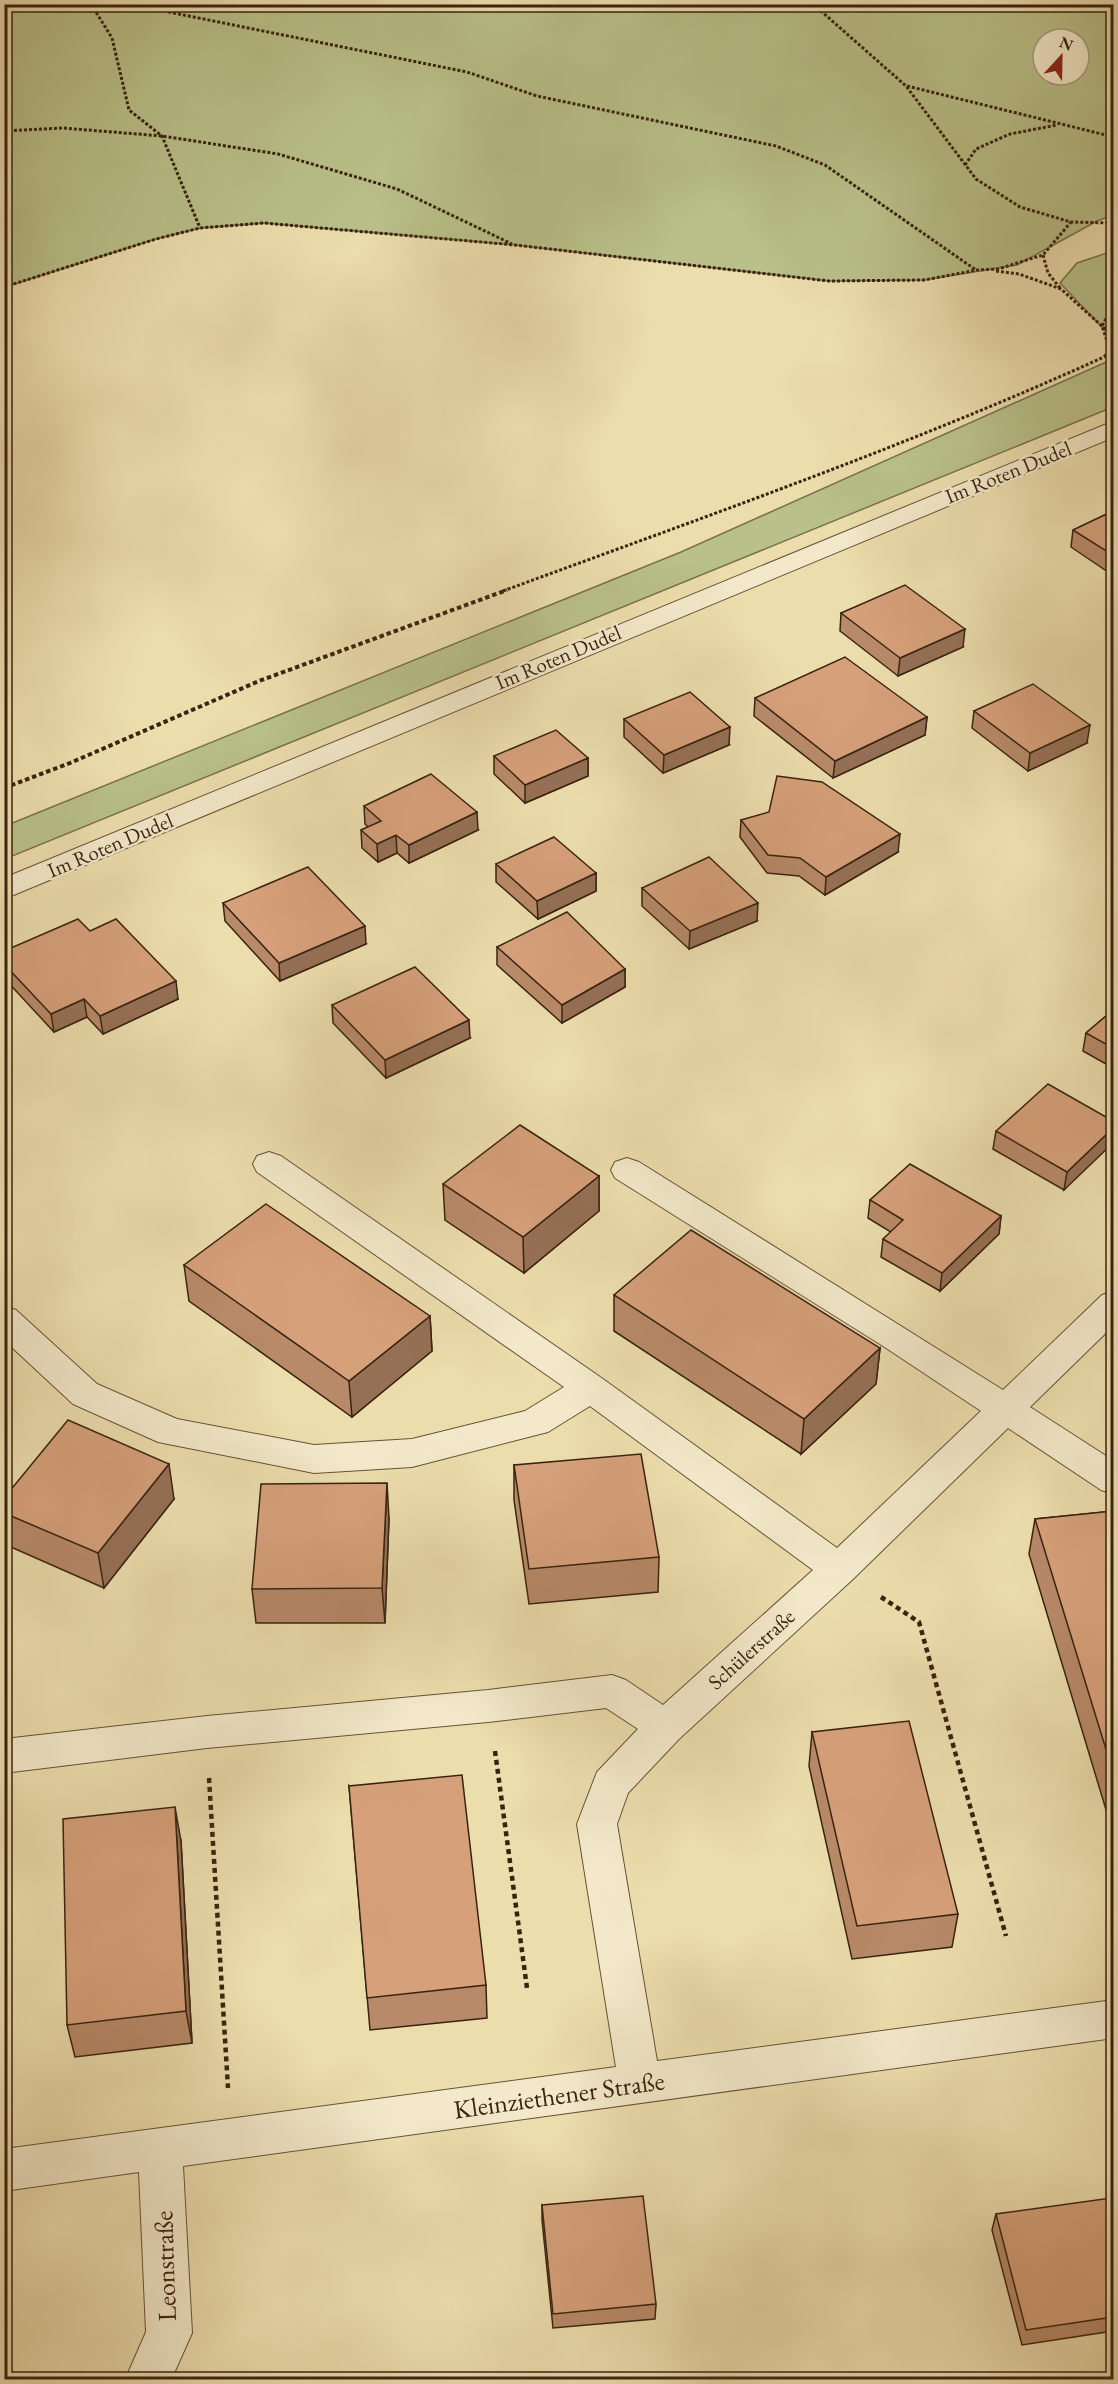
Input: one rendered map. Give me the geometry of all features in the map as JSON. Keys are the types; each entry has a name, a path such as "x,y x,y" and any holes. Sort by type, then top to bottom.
{"street":[{"name":"Im Roten Dudel","path":"4,889 1113,428"},
{"path":"269,1164 591,1388 839,1569"},
{"path":"627,1170 895,1337 1113,1480"},
{"name":"Schülerstraße","path":"640,2084 597,1824 610,1784 665,1726 839,1569 1113,1304"},
{"path":"4,1319 85,1394 171,1432 314,1459 412,1453 535,1422 591,1388"},
{"path":"4,1756 207,1732 489,1706 612,1691 665,1726"},
{"name":"Kleinziethener Straße","path":"4,2170 1113,2019"},
{"name":"Leonstraße","path":"148,2379 169,2333 160,2149"}],"path":[{"path":"91,4 112,38 129,110 162,136 200,228"},
{"path":"129,4 468,72 537,96 776,146 825,165 977,270 1019,274 1061,289"},
{"path":"813,4 906,86 976,179 1020,207 1071,222 1113,223"},
{"path":"906,86 1113,137"},
{"path":"965,165 976,149 1010,134 1061,124"},
{"path":"4,131 63,128 162,136 278,154 397,189 515,245"},
{"path":"4,287 156,239 200,228 264,224 515,245 828,280 924,280 1007,267 1043,255 1071,222"},
{"path":"1043,255 1048,273 1061,289 1113,337"},
{"path":"1113,304 1102,326 1110,350 1113,378"},
{"path":"4,788 70,763 259,681 810,477 1052,381 1104,357 1110,350"},
{"path":"839,1569 919,1622 1006,1936"},
{"path":"489,1706 527,1988"},
{"path":"207,1732 231,2139"}],"green space":[{"path":"5,4 1113,5 1113,215 1097,221 1017,265 924,280 829,281 515,245 264,223 200,228 156,239 5,287"},
{"path":"1114,251 1113,339 1060,283 1077,263"},
{"path":"1113,359 1113,407 5,859 5,826 681,552"}],"building":[{"path":"1113,511 1113,553 1111,554 1073,530"},
{"path":"905,585 965,629 900,658 841,613"},
{"path":"845,657 927,717 835,761 755,698"},
{"path":"1033,684 1090,725 1030,753 974,711"},
{"path":"690,692 730,727 664,755 624,719"},
{"path":"556,730 588,758 525,785 494,756"},
{"path":"431,774 477,812 409,845 396,835 377,844 361,830 381,821 364,806"},
{"path":"777,776 822,782 900,834 826,877 800,858 768,855 741,820 769,812"},
{"path":"554,837 596,873 537,901 496,864"},
{"path":"709,857 758,903 690,931 642,888"},
{"path":"308,867 365,926 279,963 223,903"},
{"path":"567,912 625,969 562,1005 497,947"},
{"path":"78,919 90,931 116,919 176,981 100,1016 84,999 51,1014 4,964 4,951"},
{"path":"415,967 469,1020 385,1060 332,1005"},
{"path":"1113,1010 1113,1048 1086,1033"},
{"path":"1048,1084 1113,1121 1113,1128 1067,1172 996,1131"},
{"path":"520,1125 599,1176 523,1237 443,1184"},
{"path":"910,1164 1001,1216 942,1273 883,1239 903,1220 870,1200"},
{"path":"266,1204 430,1316 349,1381 184,1265"},
{"path":"691,1230 880,1348 804,1419 614,1295"},
{"path":"68,1420 169,1464 98,1553 4,1513 4,1498"},
{"path":"641,1454 659,1557 529,1569 514,1465"},
{"path":"387,1483 382,1588 252,1589 261,1484"},
{"path":"1113,1511 1113,1772 1035,1519"},
{"path":"909,1721 958,1914 857,1926 812,1732"},
{"path":"462,1775 486,1985 367,1998 349,1786"},
{"path":"175,1807 186,2011 67,2025 63,1819"},
{"path":"643,2196 656,2304 553,2314 542,2205"},
{"path":"1111,2198 1113,2206 1113,2317 1026,2330 996,2214"}]}
